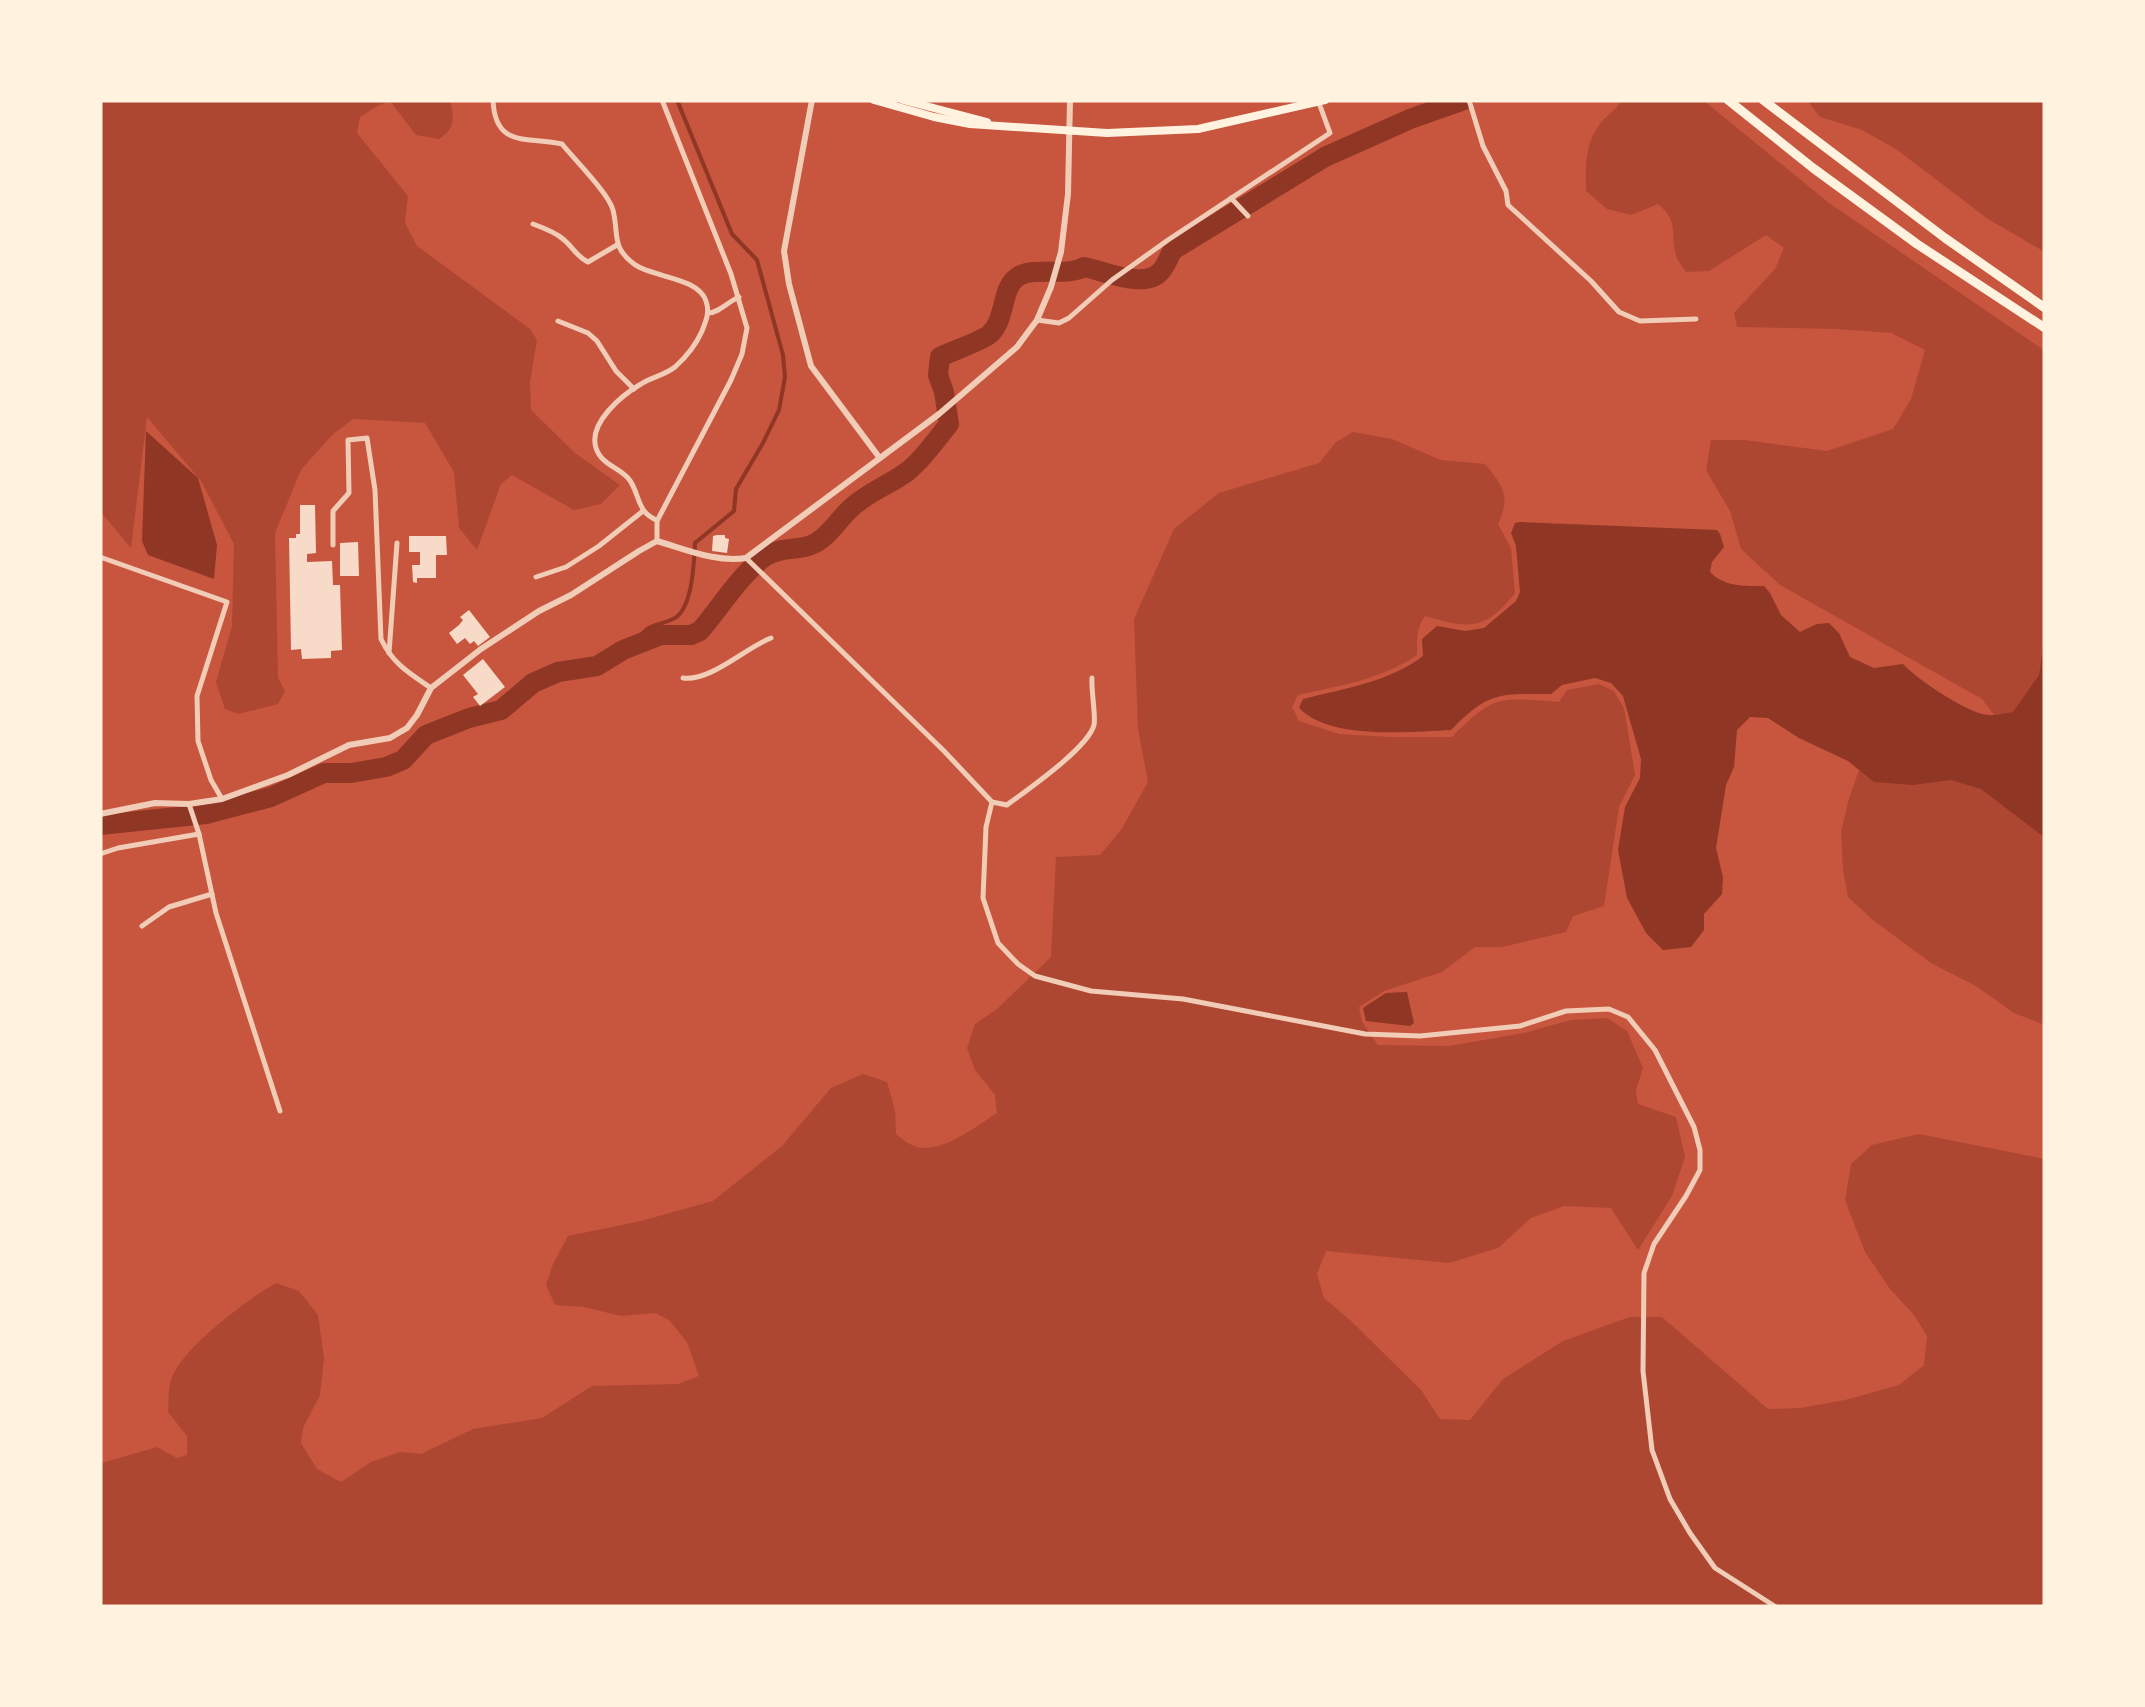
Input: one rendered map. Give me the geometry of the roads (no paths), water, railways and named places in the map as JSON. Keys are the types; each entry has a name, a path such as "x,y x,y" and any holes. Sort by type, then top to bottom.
{"highway":[{"path":"1728,100 1917,244 2045,328"},
{"path":"1763,100 1945,238 2045,308"}],"main road":[{"path":"874,100 934,117 1107,133 1198,129 1320,101"},
{"path":"902,100 1001,126"}],"street":[{"path":"493,100 495,120 504,132 518,140 562,144 613,207 617,245 635,265 693,286 706,298 708,313 689,353 672,370 622,398 595,433 594,446 605,462 629,479 644,511 657,522"},
{"path":"657,541 657,522 731,380 747,328 685,152 662,100"},
{"path":"812,100 784,252 788,284 812,366 879,457"},
{"path":"748,561 955,400 1016,347 1037,320 1061,252 1068,194 1070,100"},
{"path":"1037,320 1059,323 1126,270 1330,133 1320,101"},
{"path":"1470,104 1483,146 1506,191 1508,205 1619,312 1640,321 1696,319"},
{"path":"1232,198 1248,216"},
{"path":"534,224 563,239 588,262 617,245"},
{"path":"708,313 739,297"},
{"path":"558,321 588,332 634,389"},
{"path":"333,545 334,511 348,492 348,440 367,438 376,490 381,640 389,656 431,688"},
{"path":"536,577 566,568 644,511"},
{"path":"100,814 154,804 190,807 288,775 349,746 390,738 407,728 431,688 481,649 657,541 704,555 748,561 992,802 1006,805 1084,742 1094,726 1092,678"},
{"path":"389,656 396,543"},
{"path":"100,557 227,602 197,696 198,741 211,780 222,798"},
{"path":"683,678 689,680 724,665 771,638"},
{"path":"992,802 986,827 983,898 998,943 1035,976 1092,991 1183,998 1365,1034 1420,1036 1490,1030 1520,1026 1566,1011 1609,1008 1628,1017 1654,1050 1694,1127 1700,1150 1700,1170 1654,1244 1644,1273 1643,1370 1652,1450 1670,1499 1715,1568 1776,1607"},
{"path":"190,807 216,913 280,1111"},
{"path":"100,854 198,830"},
{"path":"142,926 168,907 212,894"}],"waterway":[{"path":"636,645 647,629 673,619 685,606 695,543 734,511 736,489 779,410 785,377 783,355 757,260 732,234 677,100"},
{"path":"100,825 206,814 271,797 324,773 386,767 403,760 426,735 501,710 533,683 558,672 597,666 623,650 661,635 691,635 700,631 757,563 772,553 817,542 857,503 908,471 925,455 949,424 938,375 940,357 990,334 1016,278 1031,272 1067,272 1084,267 1135,279 1154,276 1163,269 1173,250 1325,157 1464,100"}]}
